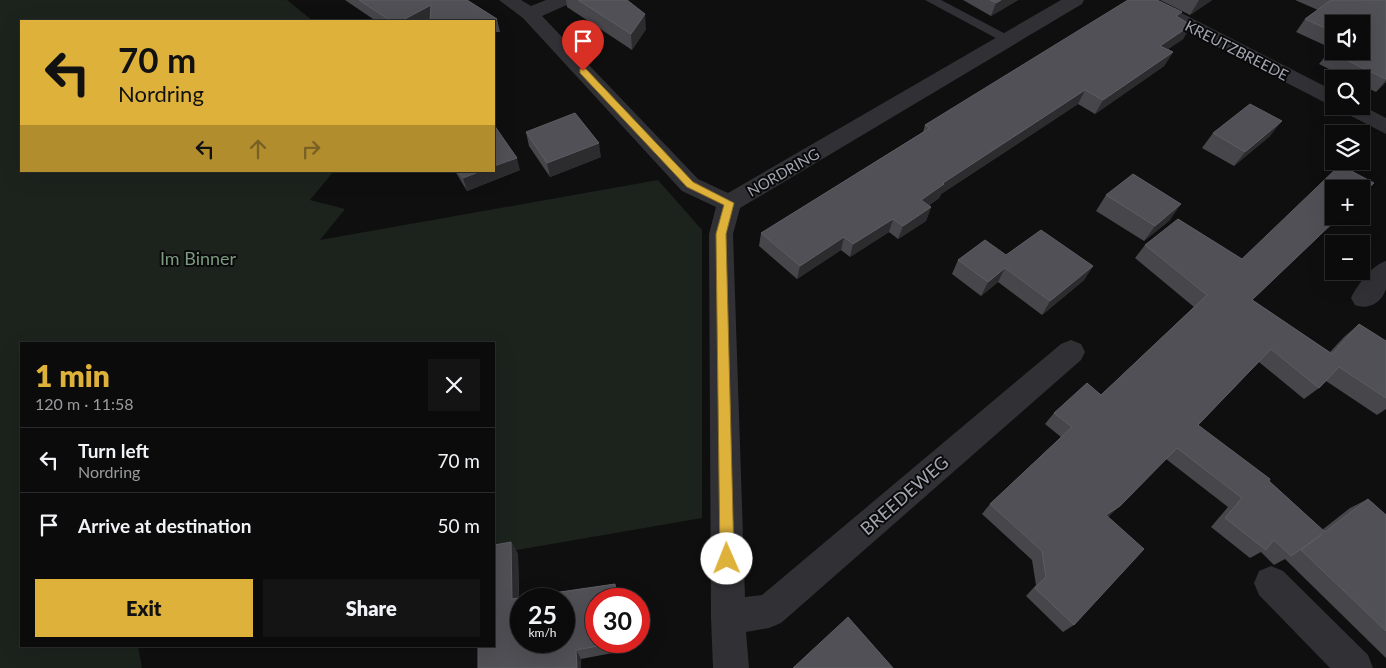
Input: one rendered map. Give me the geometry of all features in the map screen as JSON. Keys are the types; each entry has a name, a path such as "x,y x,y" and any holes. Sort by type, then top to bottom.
{"street":[{"name":"NORDRING","path":"508,0 530,14 690,185 729,203 1076,0"},
{"path":"530,14 562,0"},
{"name":"KREUTZBREEDE","path":"1141,0 1325,95"},
{"path":"1363,115 1386,127"},
{"path":"729,203 721,234 728,616 731,668"},
{"path":"1364,298 1386,271"},
{"name":"BREEDEWEG","path":"728,616 769,611 1071,352"},
{"path":"1271,583 1355,668"}],"lane":[{"path":"931,0 1010,40"}],"green space":[{"name":"Im Binner","path":"0,0 287,0 312,20 20,20 20,172 333,172 310,200 345,209 320,240 658,180 702,230 702,518 495,554 495,342 20,342 20,647 138,647 142,668 0,668"}],"building":[{"path":"359,0 467,0 497,19 430,20 431,5 403,20 389,20"},
{"path":"578,0 627,0 645,14 631,34"},
{"path":"990,0 1001,0 996,3"},
{"path":"1128,0 1157,0 1182,12 1176,16 1191,25 1160,46 1173,52 1103,100 1085,90 943,183 921,200 931,207 903,226 893,219 853,244 844,237 800,266 761,233 930,128 925,125"},
{"path":"1331,0 1386,0 1386,79 1346,60 1370,60 1370,15 1325,15 1325,28 1305,19"},
{"path":"1250,104 1282,121 1245,152 1213,133"},
{"path":"575,113 599,143 547,163 526,132"},
{"path":"495,126 517,158 495,166"},
{"path":"1335,170 1349,170 1368,180 1325,180 1325,225 1331,225 1252,300 1332,354 1359,324 1386,341 1386,398 1339,367 1319,388 1271,349 1198,425 1270,479 1269,481 1325,532 1368,499 1386,515 1386,631 1301,550 1322,534 1291,556 1274,540 1266,550 1225,518 1242,498 1177,448 1120,506 1106,515 1144,549 1074,625 1035,588 1046,577 1042,551 990,504 1072,427 1054,413 1087,383 1101,395 1207,295 1145,245 1178,219 1242,259"},
{"path":"459,172 478,172 463,178"},
{"path":"1133,174 1181,204 1155,226 1106,195"},
{"path":"1041,230 1093,266 1050,301 1005,268 988,282 958,260 985,240 1006,255"},
{"path":"511,542 510,653 575,653 575,590 585,588 585,648 576,650 577,668 478,668 478,647 495,647 495,545"},
{"path":"615,584 615,588 588,588"},
{"path":"848,617 893,668 793,668"}],"route":[{"path":"583,71 690,185 729,203 721,234 727,559"}]}
